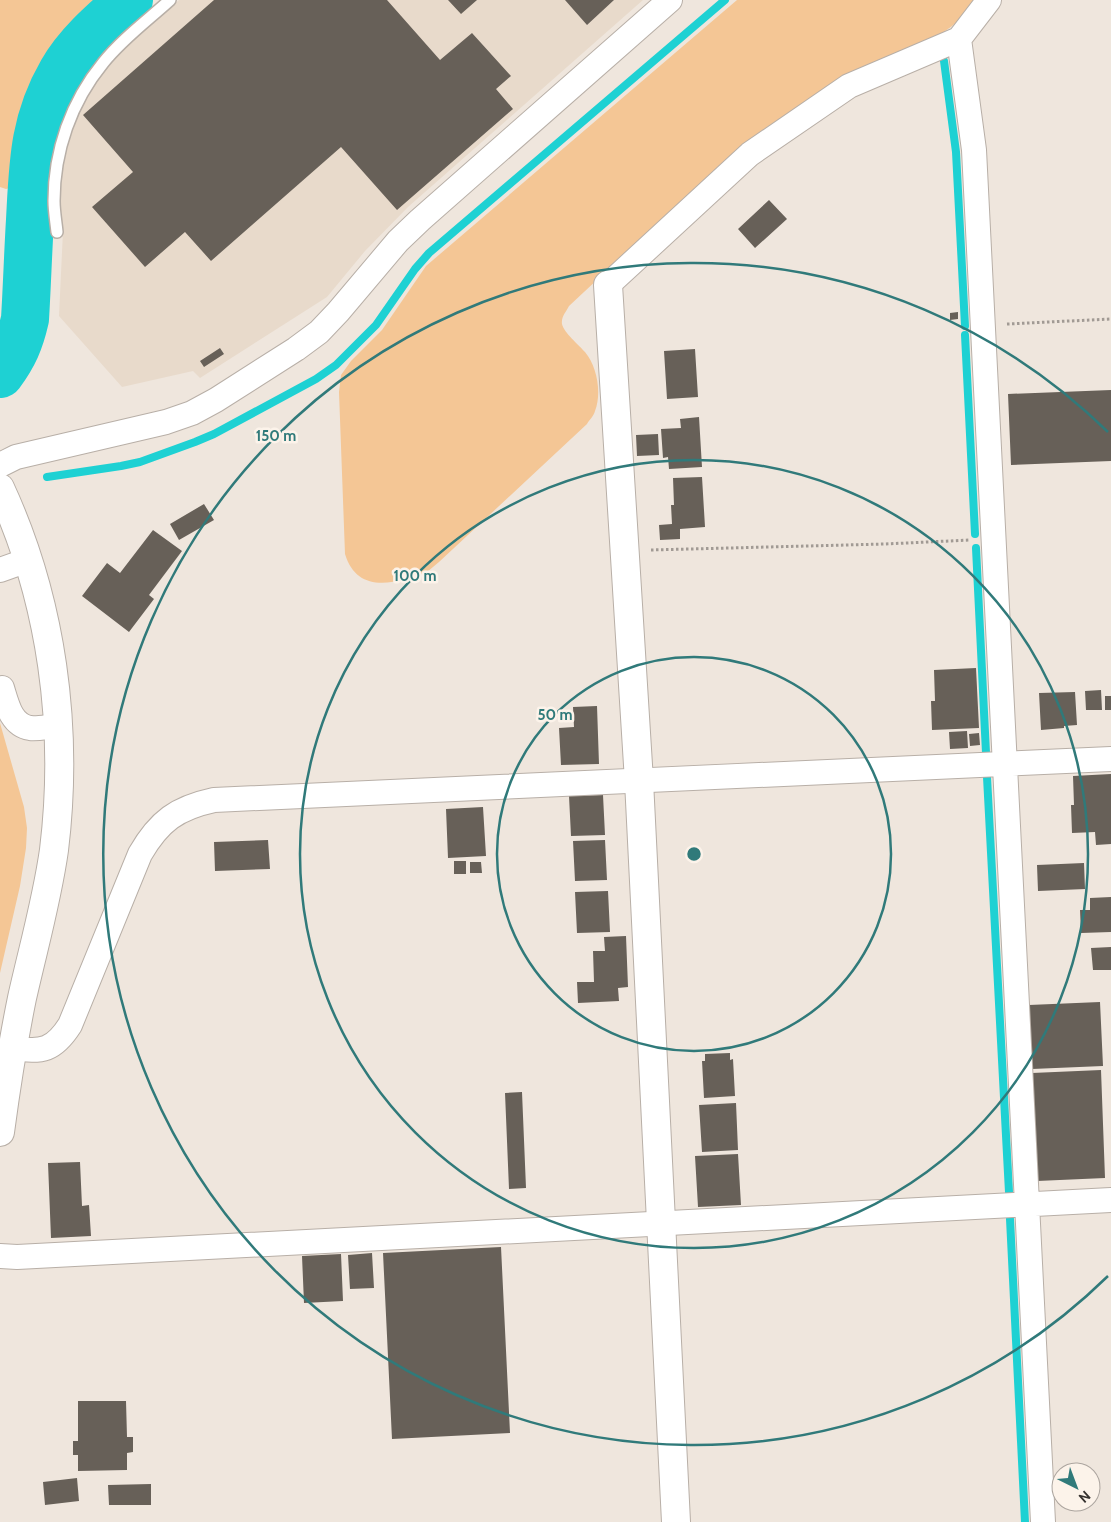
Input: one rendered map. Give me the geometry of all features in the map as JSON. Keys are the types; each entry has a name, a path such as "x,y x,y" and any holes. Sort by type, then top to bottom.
{"street":[{"path":"0,465 16,457 166,422 192,413 296,350 319,332 378,263 420,220 670,0"},
{"path":"676,1522 639,781 608,285 750,154 849,86 959,39 989,0"},
{"path":"959,39 974,150 1043,1522"},
{"path":"0,488 28,560 42,611 55,690 59,778 58,811 47,891 22,998 0,1132"},
{"path":"0,570 28,560"},
{"path":"2,688 12,717 20,724 31,728 58,726"},
{"path":"13,1048 27,1051 45,1049 60,1040 70,1025 140,854 149,837 162,823 178,812 195,804 214,800 1111,759"},
{"path":"0,1256 17,1257 1111,1200"}],"lane":[{"path":"57,232 54,202 56,172 61,142 71,114 85,87 103,62 170,0"}],"path":[{"path":"982,325 1111,319"},
{"path":"625,551 993,539"}],"shaded area":[{"path":"0,0 113,0 71,43 50,74 41,91 28,129 20,179 17,186 6,189 0,187"},
{"path":"179,0 643,0 408,207 365,251 327,297 200,378 193,371 122,387 59,316 63,231 60,202 61,173 67,143 76,116 90,90 107,66"},
{"path":"737,0 977,0 960,19 939,35 844,77 767,127 743,145 569,306 562,319 562,324 563,328 585,352 593,365 598,388 594,415 587,424 427,572 386,583 368,581 361,577 354,572 345,554 339,392 341,375 351,361 382,330 426,266"},
{"path":"0,723 24,807 27,828 20,886 0,973"}],"building":[{"path":"214,0 387,0 440,60 472,33 511,76 496,89 513,109 397,210 341,147 211,261 185,232 145,267 92,207 133,172 83,115"},
{"path":"448,0 477,0 461,14"},
{"path":"565,0 614,0 587,25"},
{"path":"769,200 787,219 755,248 738,229"},
{"path":"958,312 958,319 950,320 950,313"},
{"path":"220,348 224,354 204,367 200,361"},
{"path":"695,349 698,397 667,399 664,351"},
{"path":"1111,390 1111,461 1011,465 1008,394"},
{"path":"699,417 702,467 669,469 668,457 663,458 661,429 681,428 680,419"},
{"path":"658,434 659,455 637,456 636,435"},
{"path":"702,477 705,527 680,529 680,539 660,540 659,525 672,524 671,505 674,505 673,478"},
{"path":"204,504 214,520 179,540 170,524"},
{"path":"153,530 182,551 149,595 154,599 129,632 82,596 107,563 120,573"},
{"path":"976,668 979,728 932,730 931,701 935,701 934,670"},
{"path":"1101,690 1102,710 1086,710 1085,691"},
{"path":"1075,692 1077,725 1041,730 1039,693"},
{"path":"1105,696 1111,696 1111,710 1105,710"},
{"path":"597,706 599,764 561,765 559,728 574,727 573,707"},
{"path":"967,731 968,748 950,749 949,732"},
{"path":"979,733 980,745 970,746 969,734"},
{"path":"1111,774 1111,844 1096,845 1095,832 1072,833 1071,805 1074,805 1073,776"},
{"path":"603,795 605,835 571,836 569,796"},
{"path":"483,807 486,856 448,858 446,809"},
{"path":"268,840 270,869 215,871 214,842"},
{"path":"605,840 607,880 575,881 573,841"},
{"path":"454,861 466,861 466,874 454,874"},
{"path":"470,862 481,862 482,873 470,873"},
{"path":"1084,863 1085,889 1038,891 1037,865"},
{"path":"608,891 610,932 577,933 575,892"},
{"path":"1111,897 1111,932 1081,933 1080,910 1090,910 1090,898"},
{"path":"626,936 628,987 618,988 619,1001 578,1003 577,982 594,982 593,951 605,951 604,937"},
{"path":"1111,947 1111,970 1093,970 1091,948"},
{"path":"1100,1002 1103,1066 1032,1069 1029,1005"},
{"path":"730,1053 730,1060 733,1059 735,1096 704,1098 702,1061 705,1061 705,1054"},
{"path":"1101,1070 1105,1178 1037,1181 1032,1073"},
{"path":"522,1092 526,1188 509,1189 505,1093"},
{"path":"736,1103 738,1150 702,1152 699,1105"},
{"path":"738,1154 741,1205 698,1207 695,1156"},
{"path":"80,1162 82,1206 89,1205 91,1236 51,1238 48,1163"},
{"path":"501,1247 510,1433 392,1439 383,1253"},
{"path":"372,1253 374,1288 350,1289 348,1255"},
{"path":"341,1254 343,1301 304,1303 302,1256"},
{"path":"78,1401 126,1401 127,1437 133,1437 133,1452 127,1453 127,1470 78,1471 78,1455 73,1455 73,1441 78,1441"},
{"path":"77,1478 79,1501 45,1505 43,1482"},
{"path":"151,1484 151,1505 109,1505 108,1485"}],"waterway":[{"path":"0,374 16,348 25,319 34,162 36,144 45,108 52,90 68,62 92,34 129,0"},
{"path":"47,477 140,462 195,442 214,434 316,379 336,365 376,325 415,269 429,253 725,0"},
{"path":"944,61 956,152 965,326"},
{"path":"965,335 975,534"},
{"path":"976,548 986,753"},
{"path":"987,777 1009,1192"},
{"path":"1010,1219 1025,1522"}]}
